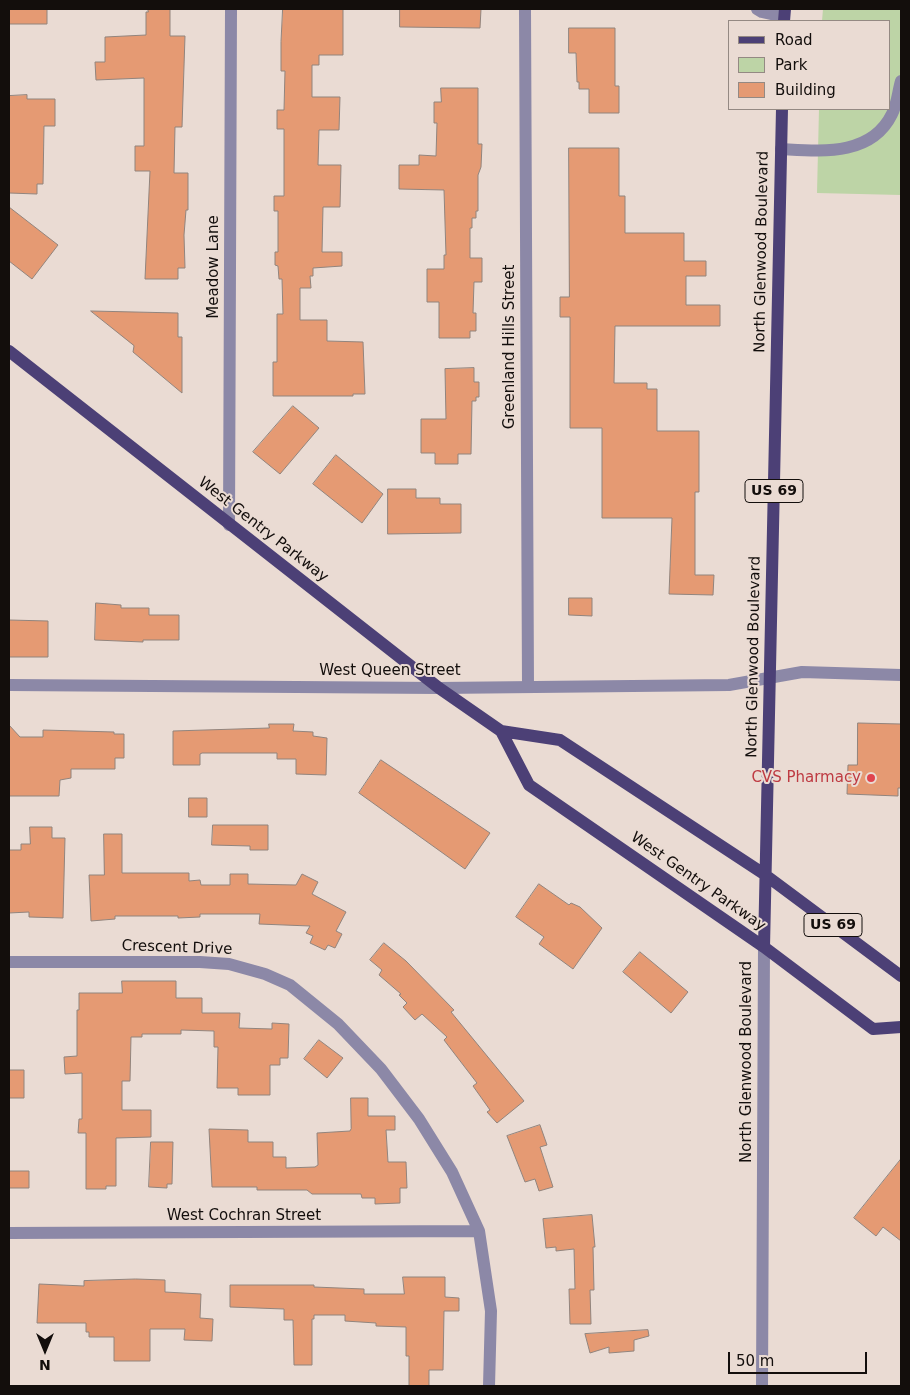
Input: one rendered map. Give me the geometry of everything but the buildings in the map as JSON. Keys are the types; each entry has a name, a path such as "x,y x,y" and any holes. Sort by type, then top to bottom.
{"main road":[{"name":"North Glenwood Boulevard","path":"764,947 764,874 771,678 782,110"},
{"name":"West Gentry Parkway","path":"9,351 229,525 440,688 501,731 560,740 764,874 901,976"},
{"name":"West Gentry Parkway","path":"501,731 528,785 764,947 873,1029 901,1027"}],"street":[{"name":"Meadow Lane","path":"229,525 231,9"},
{"name":"Greenland Hills Street","path":"525,9 528,686"},
{"path":"757,9 762,12 784,16"},
{"path":"781,149 826,152 854,146 868,140 879,132 892,114 901,81"},
{"name":"West Queen Street","path":"9,685 440,688 730,685 802,672 901,674"},
{"name":"North Glenwood Boulevard","path":"762,1386 764,947"},
{"name":"Crescent Drive","path":"9,962 190,962 229,964 265,974 290,985 338,1024 381,1070 419,1119 452,1172 479,1231 491,1311 489,1386"},
{"name":"West Cochran Street","path":"9,1233 479,1231"}],"green space":[{"path":"823,9 901,9 901,195 817,193 819,110 890,110 890,20 822,20"}],"place":[{"name":"CVS Pharmacy","path":"871,778"}]}
